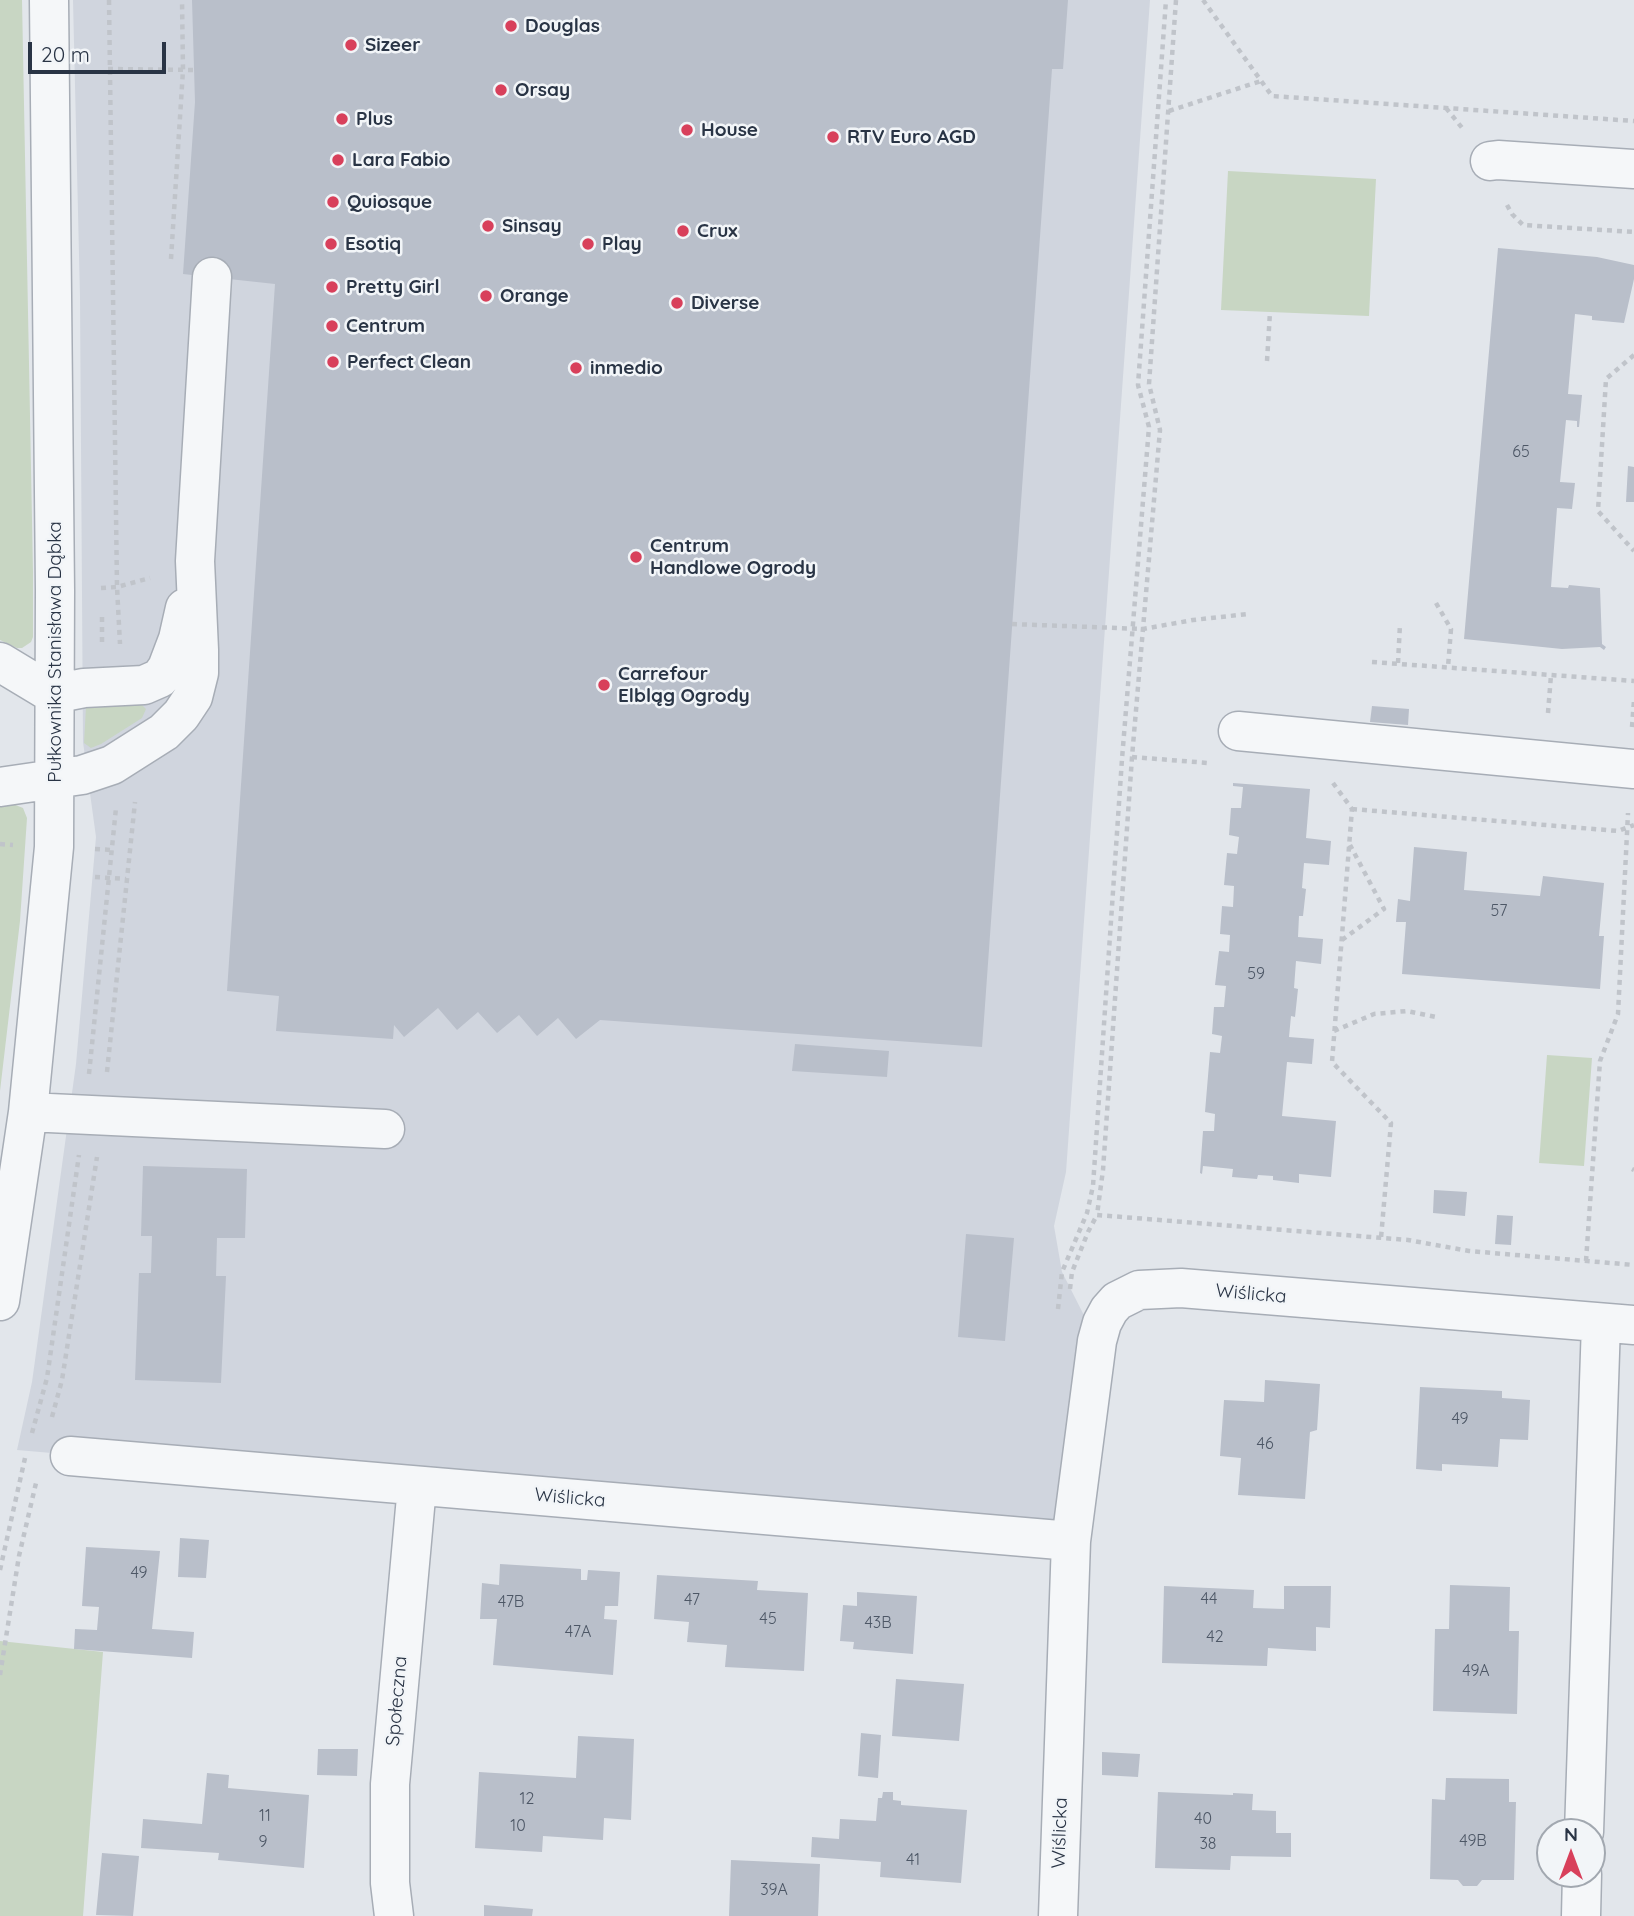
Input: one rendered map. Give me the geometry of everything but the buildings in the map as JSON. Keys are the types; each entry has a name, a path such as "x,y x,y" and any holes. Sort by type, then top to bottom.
{"street":[{"name":"Pułkownika Stanisława Dąbka","path":"0,1301 28,1112 54,847 55,590 49,0"},
{"path":"1490,161 1634,169"},
{"path":"0,787 82,775 112,765 164,732 193,698 199,673 195,561 212,277"},
{"path":"0,663 53,694 84,688 144,685 160,678 167,668 178,639 195,561"},
{"path":"1238,731 1631,769"},
{"path":"28,1112 385,1129"},
{"name":"Wiślicka","path":"1058,1916 1070,1541 1087,1406 1102,1323 1117,1301 1139,1290 1181,1288 1617,1324"},
{"path":"1585,1818 1617,1324"},
{"name":"Wiślicka","path":"70,1457 1070,1541"},
{"name":"Społeczna","path":"394,1916 390,1883 390,1784 417,1486"},
{"path":"1581,1916 1582,1888"}],"path":[{"path":"109,0 117,587 122,687"},
{"path":"182,0 183,70"},
{"path":"1058,1312 1062,1272 1087,1213 1093,1186 1121,773 1149,427 1138,385 1166,0"},
{"path":"1177,0 1149,384 1160,430 1103,1170 1097,1215 1408,1240 1469,1251 1634,1265"},
{"path":"1203,0 1272,96 1634,121"},
{"path":"108,69 194,70"},
{"path":"1169,111 1261,81"},
{"path":"1267,361 1270,312"},
{"path":"1634,355 1606,379 1598,511 1634,551"},
{"path":"1436,603 1451,629 1448,667"},
{"path":"1012,624 1143,629 1248,614"},
{"path":"1398,663 1400,624"},
{"path":"1372,662 1634,681"},
{"path":"1548,713 1551,674"},
{"path":"50,1424 62,1380 104,1116 136,790 131,752"},
{"path":"1586,1261 1600,1061 1618,1014 1631,827 1631,769"},
{"path":"1330,780 1352,809 1332,1062 1391,1123 1381,1238"},
{"path":"1352,809 1618,831 1631,827"},
{"path":"1342,940 1384,909 1349,844"},
{"path":"1334,1031 1374,1014 1407,1011 1436,1017"},
{"path":"0,1675 19,1556 37,1479"}],"shaded area":[{"path":"73,0 1150,0 1066,1172 1054,1226 1062,1272 1097,1341 1071,1541 17,1450 32,1382 76,1064 96,837 83,742 80,297"}],"green space":[{"path":"0,0 22,0 33,637 31,642 22,648 0,640"},
{"path":"1228,171 1376,179 1369,316 1221,310"},
{"path":"141,704 146,709 142,718 101,744 91,748 84,743 86,707"},
{"path":"13,804 23,808 27,818 20,921 0,1091 0,805"},
{"path":"1547,1055 1592,1058 1584,1166 1539,1163"},
{"path":"0,1641 103,1652 83,1916 0,1916"}],"place":[{"name":"Douglas","path":"511,26"},
{"name":"Sizeer","path":"351,45"},
{"name":"Orsay","path":"501,90"},
{"name":"Plus","path":"342,119"},
{"name":"House","path":"687,130"},
{"name":"RTV Euro AGD","path":"833,137"},
{"name":"Lara Fabio","path":"338,160"},
{"name":"Quiosque","path":"333,202"},
{"name":"Sinsay","path":"488,226"},
{"name":"Crux","path":"683,231"},
{"name":"Esotiq","path":"331,244"},
{"name":"Play","path":"588,244"},
{"name":"Pretty Girl","path":"332,287"},
{"name":"Orange","path":"486,296"},
{"name":"Diverse","path":"677,303"},
{"name":"Centrum","path":"332,326"},
{"name":"Perfect Clean","path":"333,362"},
{"name":"inmedio","path":"576,368"},
{"name":"Centrum Handlowe Ogrody","path":"636,557"},
{"name":"Carrefour Elbląg Ogrody","path":"604,685"}]}
